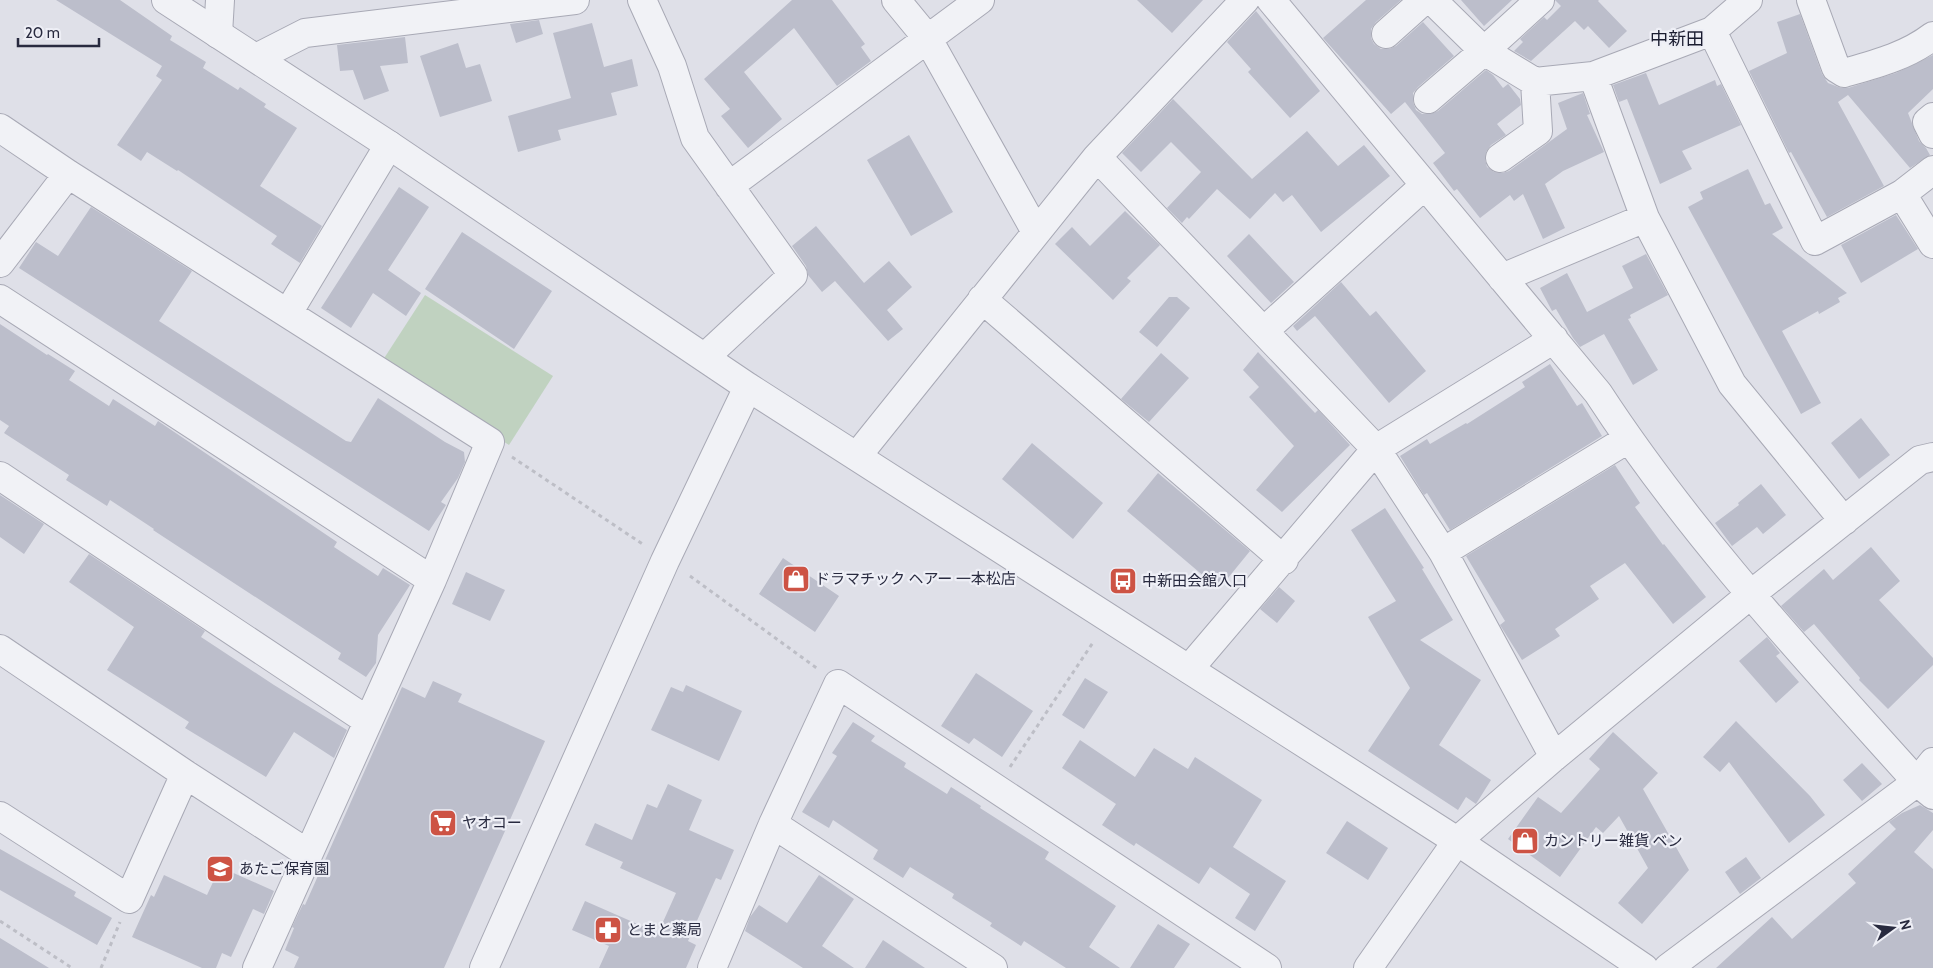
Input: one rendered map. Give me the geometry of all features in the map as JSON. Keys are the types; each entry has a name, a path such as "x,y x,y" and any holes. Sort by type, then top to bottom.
{"street":[{"path":"166,0 389,145 748,387 1458,840 1644,968"},
{"path":"218,34 220,0"},
{"path":"256,58 304,33 575,0"},
{"path":"642,0 672,66 695,138 793,275 705,357"},
{"path":"896,0 928,39 1036,232"},
{"path":"729,186 980,0"},
{"path":"857,456 1097,157 1245,0"},
{"path":"1271,0 1598,394 1628,439 1750,595 1928,780 1668,968"},
{"path":"1386,34 1424,0"},
{"path":"1432,0 1484,51 1535,82 1593,76 1712,31 1748,0"},
{"path":"1428,99 1540,0"},
{"path":"1811,0 1836,68 1844,73 1890,60 1922,44 1933,36"},
{"path":"1712,31 1815,241 1902,194 1933,170"},
{"path":"1593,76 1645,218 1732,384 1844,521"},
{"path":"1500,158 1538,131 1535,82"},
{"path":"1933,117 1927,122 1933,134"},
{"path":"0,128 68,174 490,442 432,580 307,853 257,968"},
{"path":"288,313 389,145"},
{"path":"1097,157 1376,449 1443,552 1554,758"},
{"path":"0,263 68,174"},
{"path":"1264,331 1425,185"},
{"path":"1902,194 1933,244"},
{"path":"1502,278 1645,218"},
{"path":"0,299 432,580"},
{"path":"982,299 1284,560"},
{"path":"1190,669 1376,449 1554,340"},
{"path":"484,968 665,561 748,387"},
{"path":"1443,552 1628,439"},
{"path":"1368,968 1458,840 1750,595 1920,460 1933,457"},
{"path":"0,476 368,721"},
{"path":"0,649 185,774 307,853"},
{"path":"720,965 773,824 838,684 1261,966"},
{"path":"0,816 129,899 185,774"},
{"path":"773,824 993,968"}],"path":[{"path":"490,442 644,546"},
{"path":"690,576 838,684"},
{"path":"995,788 1110,618"},
{"path":"101,968 129,899"},
{"path":"0,921 72,968"}],"green space":[{"path":"425,295 553,376 509,445 381,363"}],"building":[{"path":"56,0 120,0 172,36 170,40 206,62 203,68 238,90 240,87 266,104 264,107 297,128 260,186 322,226 300,263 271,244 277,236 178,170 147,152 141,161 117,145 162,80 156,76 162,66"},
{"path":"792,0 832,0 865,44 861,47 871,61 837,86 794,28 744,72 782,119 748,148 721,116 730,109 704,79"},
{"path":"1137,0 1203,0 1172,33"},
{"path":"1366,0 1401,0 1376,22 1371,29 1371,38 1374,44 1381,49 1389,49 1396,46 1423,22 1454,56 1413,93 1413,102 1416,110 1422,114 1438,111 1486,70 1493,75 1503,88 1508,84 1520,99 1521,105 1497,124 1506,135 1491,145 1486,152 1485,160 1487,167 1494,172 1502,173 1509,171 1567,129 1558,103 1583,93 1590,114 1587,115 1604,152 1563,171 1545,184 1565,228 1543,239 1523,194 1514,201 1510,195 1480,218 1457,189 1454,191 1433,163 1445,153 1405,102 1391,114 1323,38"},
{"path":"1461,0 1512,0 1484,26"},
{"path":"1555,0 1599,0 1627,31 1609,48 1588,26 1584,30 1575,21 1531,61 1514,51 1523,42 1520,39 1544,17 1547,20 1561,6"},
{"path":"1256,11 1320,91 1290,118 1248,72 1251,69 1227,42"},
{"path":"1800,14 1822,74 1828,83 1841,88 1848,88 1896,73 1933,55 1933,89 1908,113 1919,141 1930,155 1910,168 1848,95 1838,102 1884,186 1827,217 1791,152 1789,153 1749,71 1787,53 1777,22"},
{"path":"539,20 543,34 516,43 510,24"},
{"path":"592,23 604,67 632,59 638,86 611,93 617,115 558,130 561,140 518,152 508,116 571,98 553,33"},
{"path":"405,37 408,63 380,66 389,91 364,100 353,70 340,71 337,45"},
{"path":"458,43 466,68 480,64 492,101 440,117 420,56"},
{"path":"1646,73 1659,105 1715,80 1717,86 1721,84 1741,125 1682,151 1692,169 1660,184 1627,99 1619,102 1613,85"},
{"path":"1173,99 1252,179 1307,131 1338,166 1364,145 1390,176 1321,232 1292,195 1283,202 1275,193 1250,219 1217,189 1189,219 1187,217 1182,223 1167,208 1201,172 1171,142 1141,172 1122,153"},
{"path":"909,135 953,212 911,236 867,160"},
{"path":"1748,169 1765,205 1770,203 1783,228 1772,234 1847,293 1838,298 1840,302 1819,314 1818,311 1782,331 1821,403 1801,414 1688,207 1703,199 1700,192"},
{"path":"399,187 429,207 388,270 421,293 406,316 373,293 351,328 321,308"},
{"path":"91,207 192,271 159,321 346,441 351,442 378,398 445,442 464,452 465,462 458,478 441,502 446,505 429,531 19,268 36,242 58,256"},
{"path":"1125,211 1160,245 1127,278 1131,281 1113,300 1055,244 1072,227 1090,246"},
{"path":"1896,215 1918,249 1861,283 1841,245"},
{"path":"816,226 864,283 889,261 912,287 887,310 903,329 888,341 835,281 822,292 808,275 806,266 792,246"},
{"path":"462,232 552,291 514,349 425,289"},
{"path":"1249,234 1294,282 1271,303 1227,256"},
{"path":"1646,254 1668,295 1630,315 1631,318 1628,319 1658,370 1633,385 1604,334 1580,347 1556,309 1552,311 1540,288 1567,273 1587,312 1633,288 1622,266"},
{"path":"1341,282 1370,316 1376,311 1426,371 1389,403 1315,316 1297,331 1293,326"},
{"path":"1169,297 1177,297 1190,308 1157,347 1139,332"},
{"path":"0,324 75,371 69,380 109,406 113,399 155,426 158,421 337,542 334,547 378,576 383,568 410,585 378,635 376,663 366,677 338,659 341,653 110,500 107,506 66,480 69,475 4,433 9,426 0,420"},
{"path":"1258,352 1315,413 1318,410 1350,445 1282,512 1256,490 1294,446 1249,397 1259,387 1243,370"},
{"path":"1161,353 1189,378 1149,422 1121,399"},
{"path":"1550,364 1577,406 1582,403 1602,436 1450,530 1427,493 1424,495 1400,456 1427,439 1430,444 1467,424 1525,387 1522,382"},
{"path":"1861,418 1890,455 1859,479 1831,443"},
{"path":"1032,443 1103,503 1073,539 1002,479"},
{"path":"1615,465 1640,503 1635,507 1663,545 1706,597 1673,624 1625,563 1590,586 1599,599 1555,629 1560,636 1522,660 1500,625 1505,621 1466,556"},
{"path":"1158,473 1250,551 1219,589 1127,511"},
{"path":"1761,484 1786,515 1763,534 1757,527 1732,546 1715,523 1739,505 1738,503"},
{"path":"0,495 44,524 24,554 0,537"},
{"path":"1385,508 1424,568 1422,569 1453,620 1420,640 1481,680 1439,745 1491,780 1476,804 1466,797 1458,810 1368,751 1410,688 1368,617 1396,601 1351,530"},
{"path":"1871,547 1900,581 1879,600 1933,658 1933,665 1888,709 1859,680 1860,678 1814,624 1804,632 1781,606 1824,569 1833,580"},
{"path":"89,554 205,631 201,637 347,730 334,758 294,732 266,777 185,728 189,722 107,670 134,627 69,582"},
{"path":"783,558 839,596 815,632 759,594"},
{"path":"466,572 505,590 490,621 452,604"},
{"path":"1279,587 1295,601 1277,623 1260,609"},
{"path":"1767,637 1780,653 1776,656 1799,682 1776,703 1739,661"},
{"path":"976,673 1033,711 1002,757 974,738 969,744 941,726"},
{"path":"1085,678 1108,692 1084,729 1062,715"},
{"path":"433,681 462,694 458,702 545,741 444,968 294,968 299,957 285,950 294,928 292,927 303,904 305,905 402,687 425,698"},
{"path":"686,685 742,711 719,761 651,730 671,687 683,692"},
{"path":"1736,721 1810,796 1825,815 1789,843 1729,762 1720,772 1703,757"},
{"path":"853,722 875,736 871,741 906,763 904,767 947,794 951,787 981,806 980,808 1049,852 1045,859 1116,906 1089,947 1120,968 1066,968 1024,941 1021,946 990,926 992,923 952,898 954,894 910,867 903,878 873,859 878,850 833,820 829,828 802,812 837,756 832,753"},
{"path":"1613,732 1658,773 1643,789 1689,870 1642,924 1618,903 1648,868 1619,816 1603,833 1596,827 1560,877 1508,839 1538,797 1561,813 1600,769 1589,759"},
{"path":"1080,740 1135,777 1154,748 1188,769 1195,757 1262,800 1233,847 1286,881 1255,931 1235,918 1250,894 1210,867 1199,884 1136,843 1134,846 1102,825 1116,804 1062,768"},
{"path":"1862,763 1882,784 1862,801 1843,780"},
{"path":"668,784 702,800 689,830 734,850 721,880 716,878 688,941 696,945 686,968 599,968 609,946 572,930 585,901 658,933 676,893 620,868 623,862 585,845 595,823 632,840 647,804 657,808"},
{"path":"1920,805 1933,813 1933,830 1914,852 1933,869 1933,968 1716,968 1772,917 1792,939 1856,883 1848,874 1896,829 1889,822 1902,813"},
{"path":"1347,821 1388,848 1368,880 1326,853"},
{"path":"0,849 76,892 74,896 112,918 97,945 0,890"},
{"path":"1746,857 1761,878 1740,894 1725,872"},
{"path":"220,867 274,891 264,914 253,909 231,957 222,953 216,968 202,968 132,937 151,895 154,897 164,875 207,895"},
{"path":"819,875 854,899 822,946 854,968 803,968 745,931 750,917 759,905 787,923"},
{"path":"1158,924 1190,944 1174,968 1130,968"},
{"path":"0,938 49,968 0,968"},
{"path":"883,940 925,968 865,968"}],"place":[{"name":"ドラマチック ヘアー 一本松店","path":"796,579"},
{"name":"中新田会館入口","path":"1123,581"},
{"name":"ヤオコー","path":"443,823"},
{"name":"カントリー雑貨 ベン","path":"1525,841"},
{"name":"あたご保育園","path":"220,869"},
{"name":"とまと薬局","path":"608,930"}],"district":[{"name":"中新田","path":"1677,39"}]}
